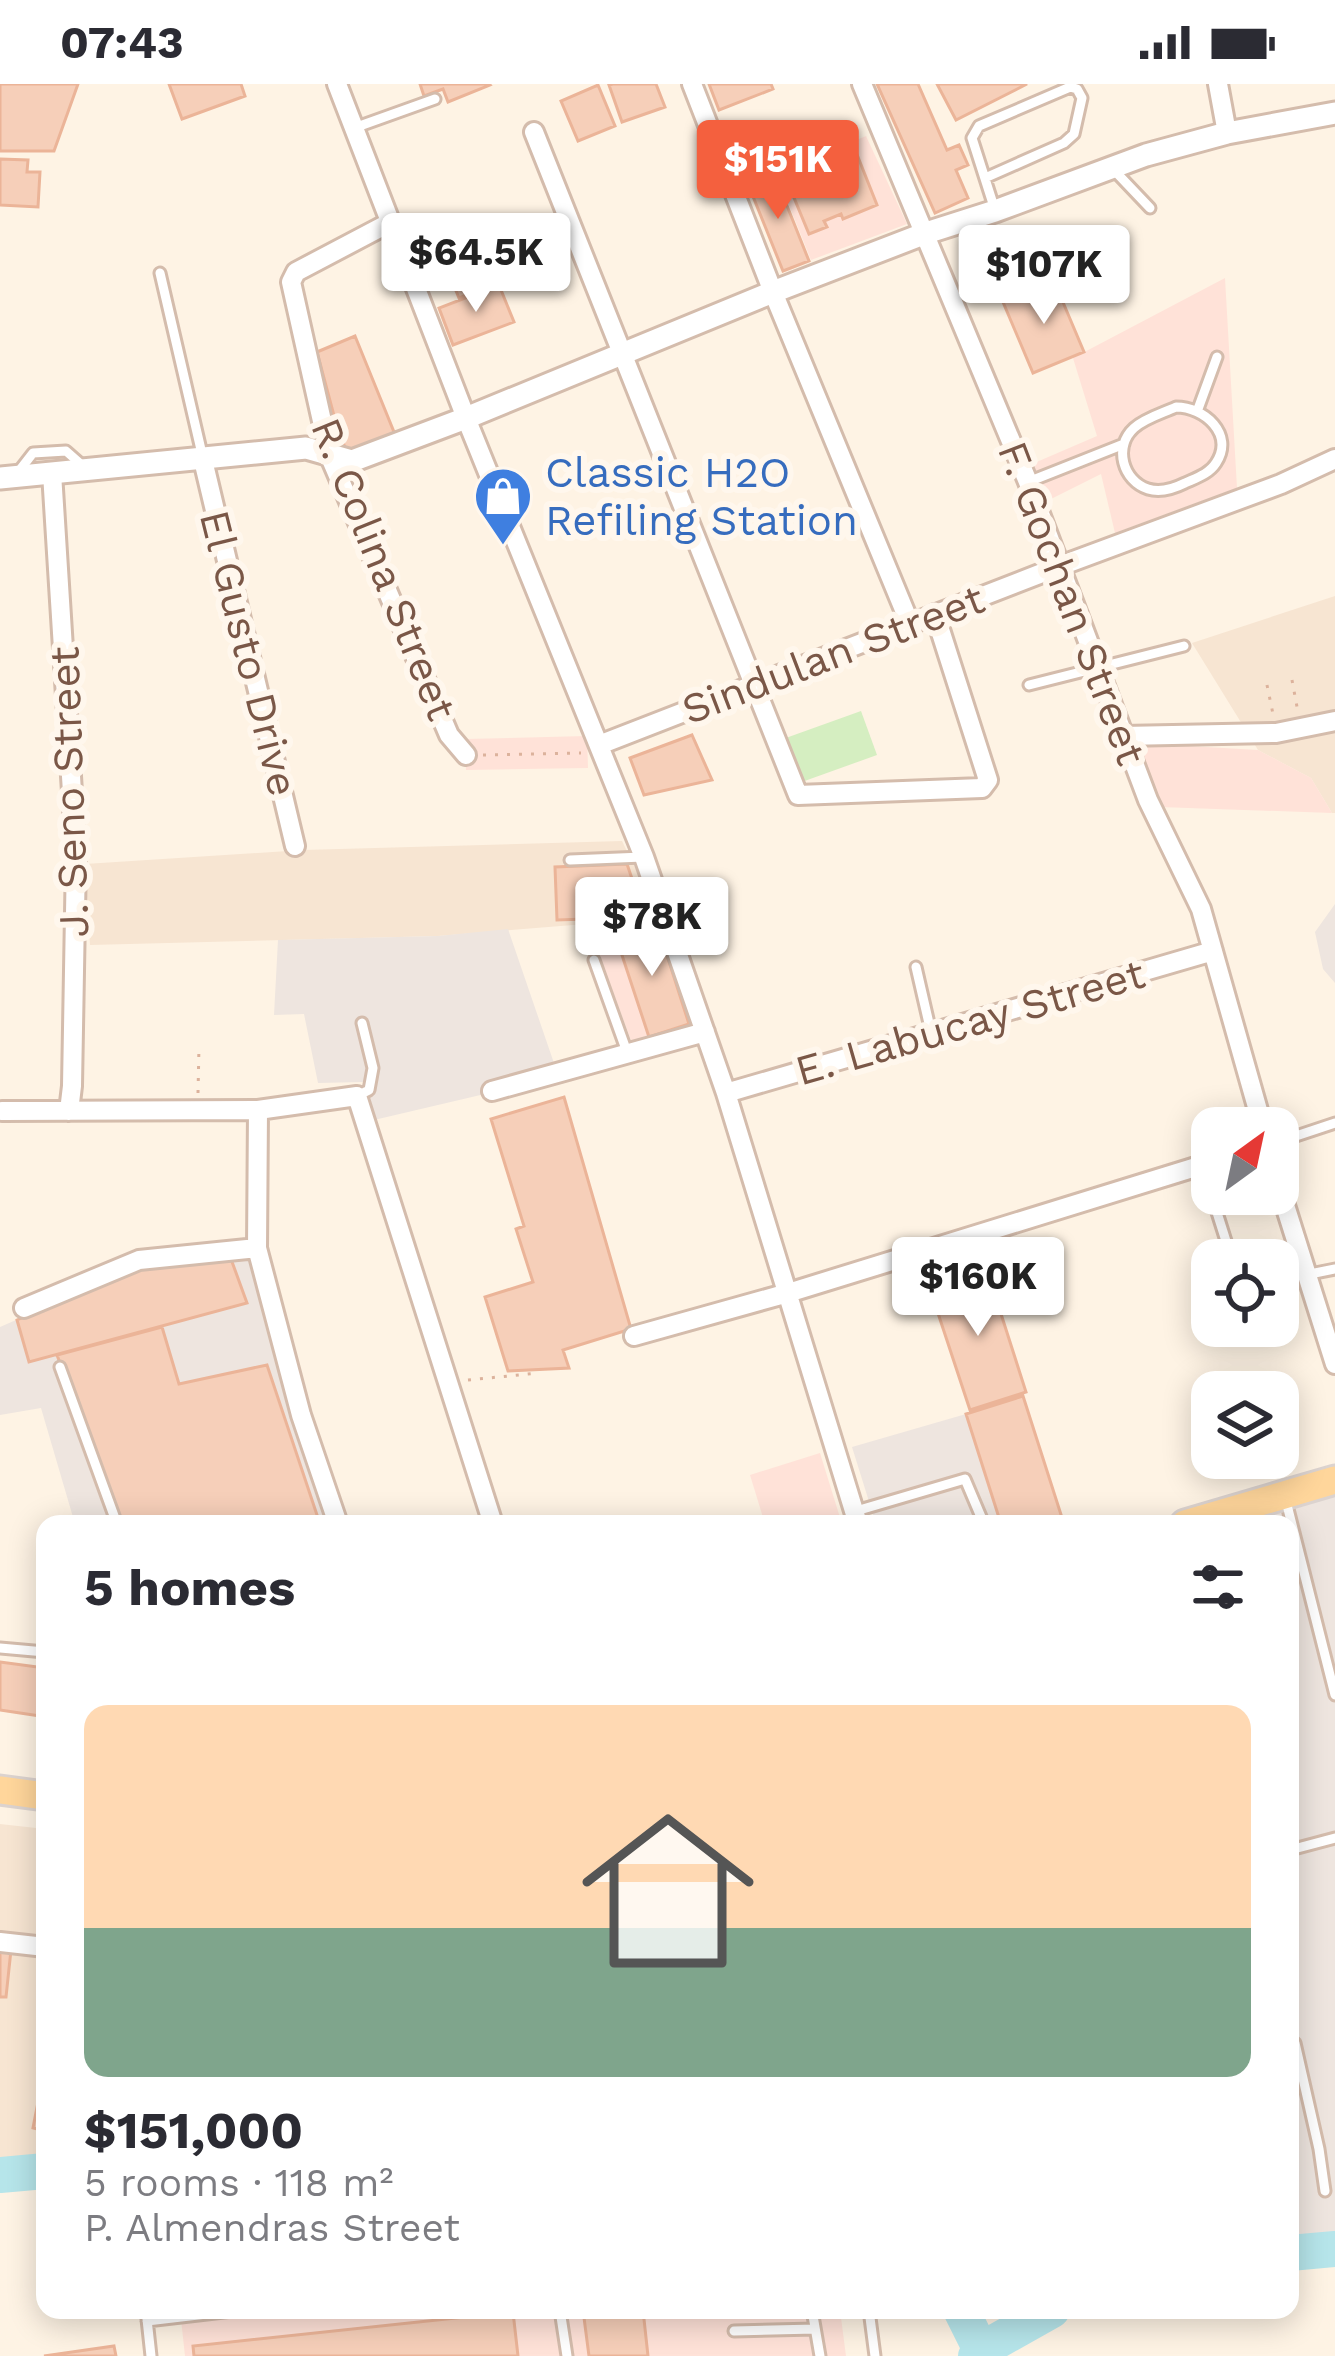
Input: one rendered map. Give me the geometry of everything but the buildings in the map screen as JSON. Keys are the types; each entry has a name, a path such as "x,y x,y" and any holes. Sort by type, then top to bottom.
{"main road":[{"path":"1217,1515 1335,1480"},
{"path":"0,1790 36,1795"}],"street":[{"path":"338,84 466,418 644,857 726,1093 855,1515"},
{"path":"692,84 772,292 910,624"},
{"name":"F. Gochan Street","path":"862,84 1028,482 1148,800 1201,909 1257,1107"},
{"path":"1218,84 1226,133"},
{"path":"8,477 306,448 352,461 772,292 1145,155 1226,133 1335,113"},
{"path":"534,132 798,795 982,788 988,780 935,614"},
{"name":"R. Colina Street","path":"389,223 292,277 330,457 449,735 466,755"},
{"name":"Sindulan Street","path":"599,745 1281,484 1335,458"},
{"name":"El Gusto Drive","path":"203,460 296,846"},
{"name":"J. Seno Street","path":"52,473 76,856 69,1111"},
{"path":"1123,736 1276,733 1335,721"},
{"name":"E. Labucay Street","path":"726,1093 1213,951"},
{"path":"492,1091 705,1032"},
{"path":"2,1111 258,1110 356,1096 491,1515"},
{"path":"258,1110 257,1248 301,1415 335,1515"},
{"path":"634,1336 1191,1168"},
{"path":"1287,1215 1335,1364"},
{"path":"25,1308 140,1260 257,1248"},
{"path":"0,1942 36,1945"}],"lane":[{"path":"986,178 1074,134 1082,98 1077,89 1070,87 979,127 972,138 995,211"},
{"path":"354,128 435,99"},
{"path":"1112,168 1150,208"},
{"path":"160,273 203,460"},
{"path":"1198,410 1216,357"},
{"path":"1176,406 1198,410 1214,424 1221,445 1215,466 1165,491 1144,488 1128,475 1124,444 1135,427 1176,406"},
{"path":"1028,482 1124,444"},
{"path":"8,477 33,453 66,451 87,470"},
{"path":"1029,685 1184,646"},
{"path":"570,860 644,857"},
{"path":"594,960 628,1052"},
{"path":"916,967 932,1034"},
{"path":"356,1096 369,1090 373,1068 362,1023"},
{"path":"1299,1135 1335,1124"},
{"path":"1299,1275 1335,1269"},
{"path":"61,1367 114,1515"},
{"path":"864,1515 965,1479 980,1515"},
{"path":"1285,1496 1290,1515"},
{"path":"1299,1552 1335,1695"},
{"path":"0,1648 36,1651"},
{"path":"1299,1848 1335,1838"},
{"path":"1299,2061 1325,2191"},
{"path":"1319,2149 1335,2147"},
{"path":"146,2319 151,2356"},
{"path":"561,2319 567,2356"},
{"path":"813,2319 820,2356"},
{"path":"870,2319 874,2356"},
{"path":"734,2331 815,2329"}],"path":[{"path":"1267,685 1276,733"},
{"path":"466,755 587,753 599,745"},
{"path":"198,1110 199,1046"},
{"path":"448,1382 539,1373"}],"shaded area":[{"path":"866,136 907,224 811,260 776,173"},
{"path":"1225,278 1237,488 1115,533 1101,474 1045,502 1032,464 1097,436 1073,358"},
{"path":"1335,596 1332,813 1311,778 1258,750 1192,643"},
{"path":"587,736 588,768 466,770 465,739"},
{"path":"1136,743 1258,750 1311,778 1332,813 1160,807"},
{"path":"622,841 660,918 438,936 90,945 85,864 303,850"},
{"path":"1335,904 1335,983 1323,969 1315,932"},
{"path":"660,918 694,1029 632,1043 587,923"},
{"path":"508,929 556,1069 489,1093 374,1120 363,1082 318,1083 304,1014 274,1015 278,940 438,936"},
{"path":"251,1257 324,1515 72,1515 41,1408 0,1415 0,1327 140,1266"},
{"path":"966,1414 998,1515 873,1515 852,1447"},
{"path":"820,1453 839,1515 762,1515 750,1475"},
{"path":"1335,1494 1335,2238 1299,2242 1299,1515 1267,1515"},
{"path":"0,1824 36,1828 36,2155 0,2158"},
{"path":"181,2319 841,2319 846,2356 185,2356"}],"green space":[{"path":"861,711 877,755 799,783 783,739"}],"waterway":[{"path":"0,2175 36,2172"},
{"path":"1299,2252 1335,2249"},
{"path":"966,2319 981,2350"},
{"path":"976,2356 1036,2319"}],"place":[{"name":"Classic H2O Refiling Station","path":"503,547"}]}
